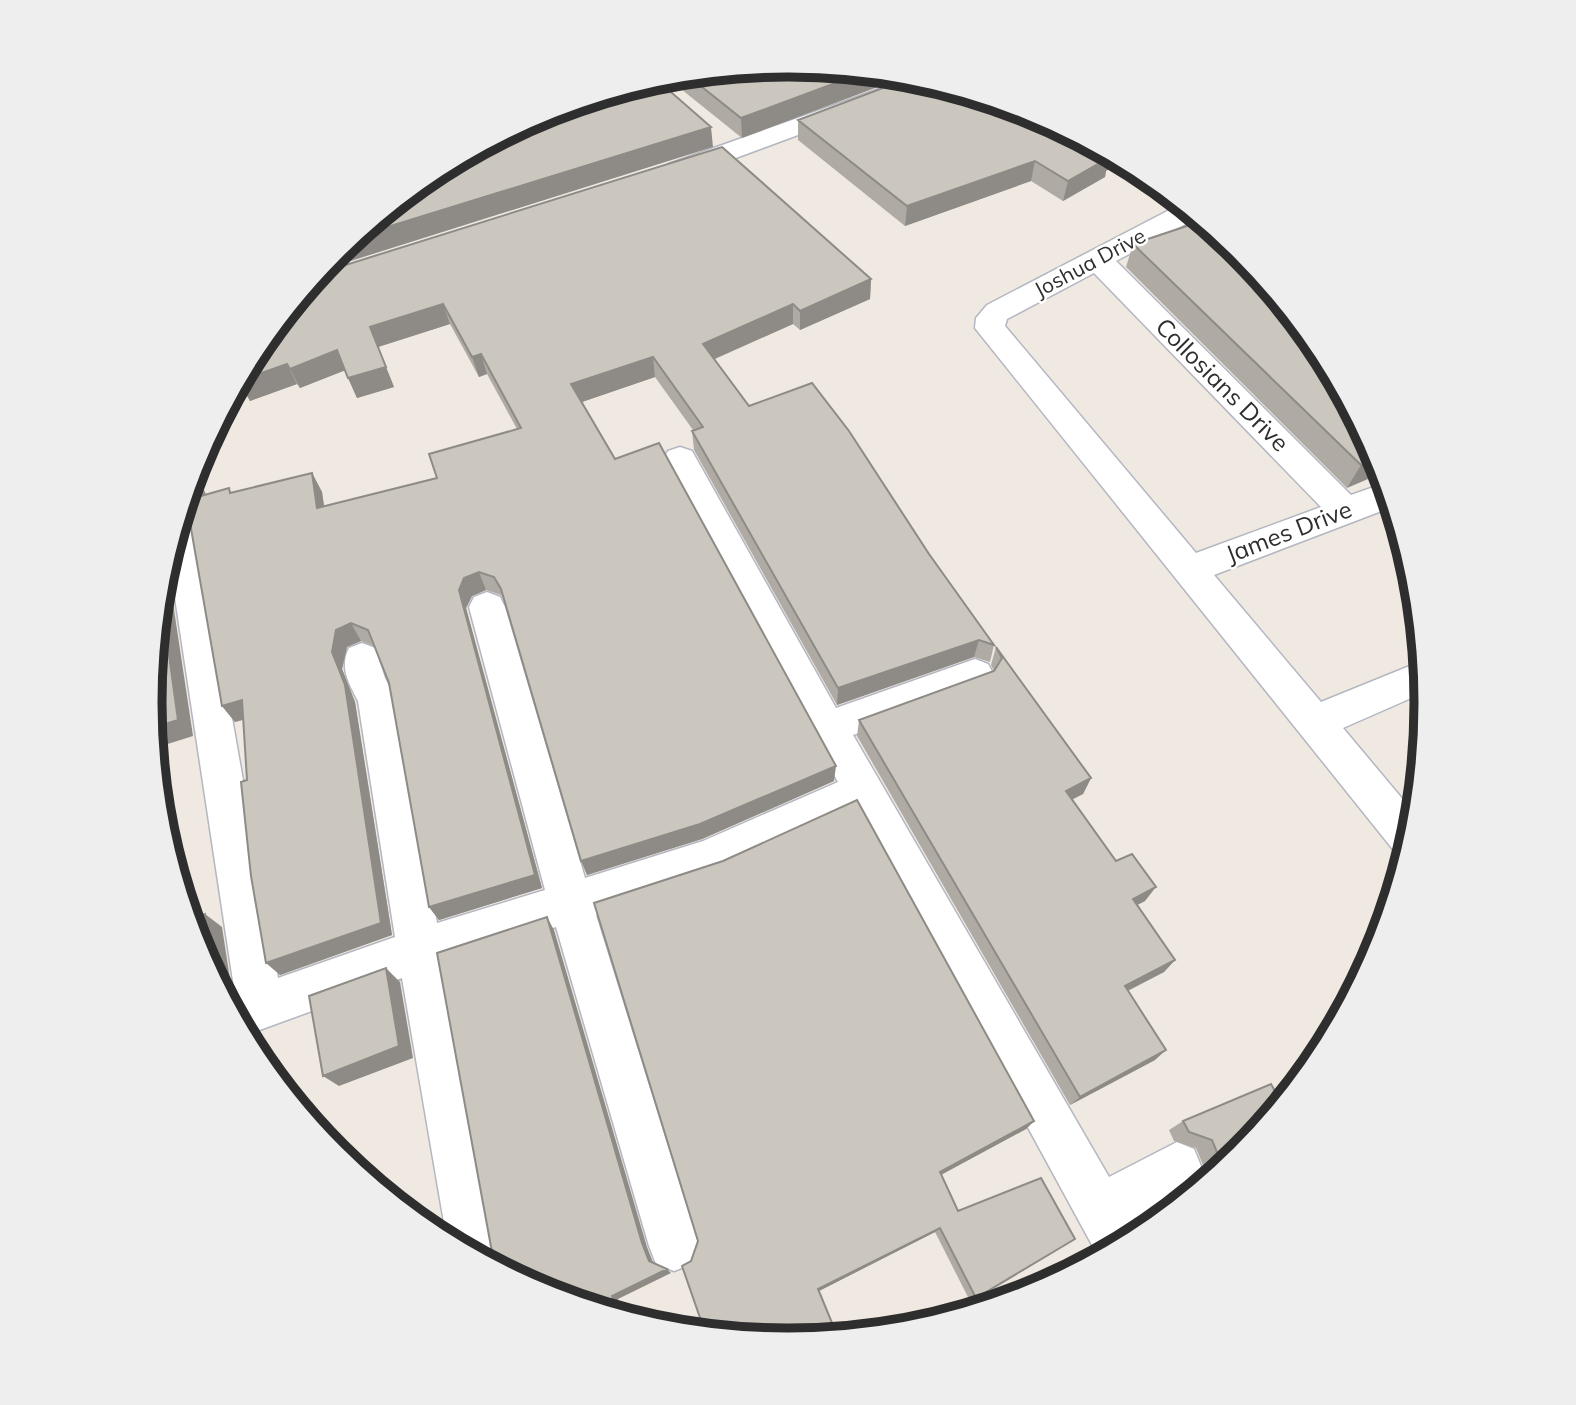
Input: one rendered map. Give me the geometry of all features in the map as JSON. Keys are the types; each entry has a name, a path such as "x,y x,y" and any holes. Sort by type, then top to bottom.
{"street":[{"path":"660,176 737,151 906,88"},
{"path":"716,133 737,151"},
{"name":"Joshua Drive","path":"1180,216 997,312 991,318 990,328 1189,570"},
{"name":"Collosians Drive","path":"1097,259 1346,511"},
{"path":"680,458 827,728 865,789 1111,1227 1177,1166"},
{"name":"James Drive","path":"1189,570 1379,498"},
{"path":"183,544 248,1012 419,950 709,859 865,789"},
{"path":"1189,570 1400,827"},
{"path":"487,607 569,901 674,1246"},
{"path":"362,659 366,680 377,700 380,715 419,950 473,1243"},
{"path":"827,728 975,675"},
{"path":"1314,723 1413,680"}],"building":[{"path":"747,78 845,80 741,118 698,83"},
{"path":"890,85 950,98 989,110 1065,142 1102,162 1068,181 1035,161 907,206 798,120"},
{"path":"667,89 711,127 379,230 440,182 475,161 511,142 587,110"},
{"path":"722,147 871,279 800,311 793,304 703,344 749,406 812,383 849,431 929,554 994,645 979,640 838,688 692,431 703,427 653,357 571,384 615,459 659,443 836,766 700,824 581,861 501,589 494,577 479,572 464,578 459,590 535,875 429,907 389,683 368,630 351,623 336,630 332,652 345,685 381,923 266,963 251,876 241,782 247,780 242,700 222,706 190,522 199,492 201,496 229,488 230,493 312,473 317,508 437,478 429,454 521,428 481,354 472,357 443,304 370,327 386,367 348,378 337,350 290,369 287,364 255,375 292,322 340,267"},
{"path":"1191,225 1230,260 1258,290 1308,355 1330,390 1366,463 1361,465 1133,244"},
{"path":"166,637 178,720 163,725"},
{"path":"996,647 1091,778 1066,791 1116,861 1132,854 1156,887 1133,899 1175,960 1125,986 1166,1050 1080,1097 859,720 994,671 1002,658"},
{"path":"857,800 1034,1121 940,1172 958,1211 1041,1178 1075,1239 976,1298 940,1228 818,1289 834,1327 747,1327 702,1322 682,1266 691,1261 698,1241 594,903 723,861"},
{"path":"205,914 209,938 200,916"},
{"path":"547,917 642,1243 649,1261 667,1269 612,1296 614,1303 549,1280 492,1253 437,953"},
{"path":"386,968 399,1046 323,1076 309,996"},
{"path":"1271,1084 1276,1093 1218,1156 1212,1140 1189,1132 1183,1121"}]}
